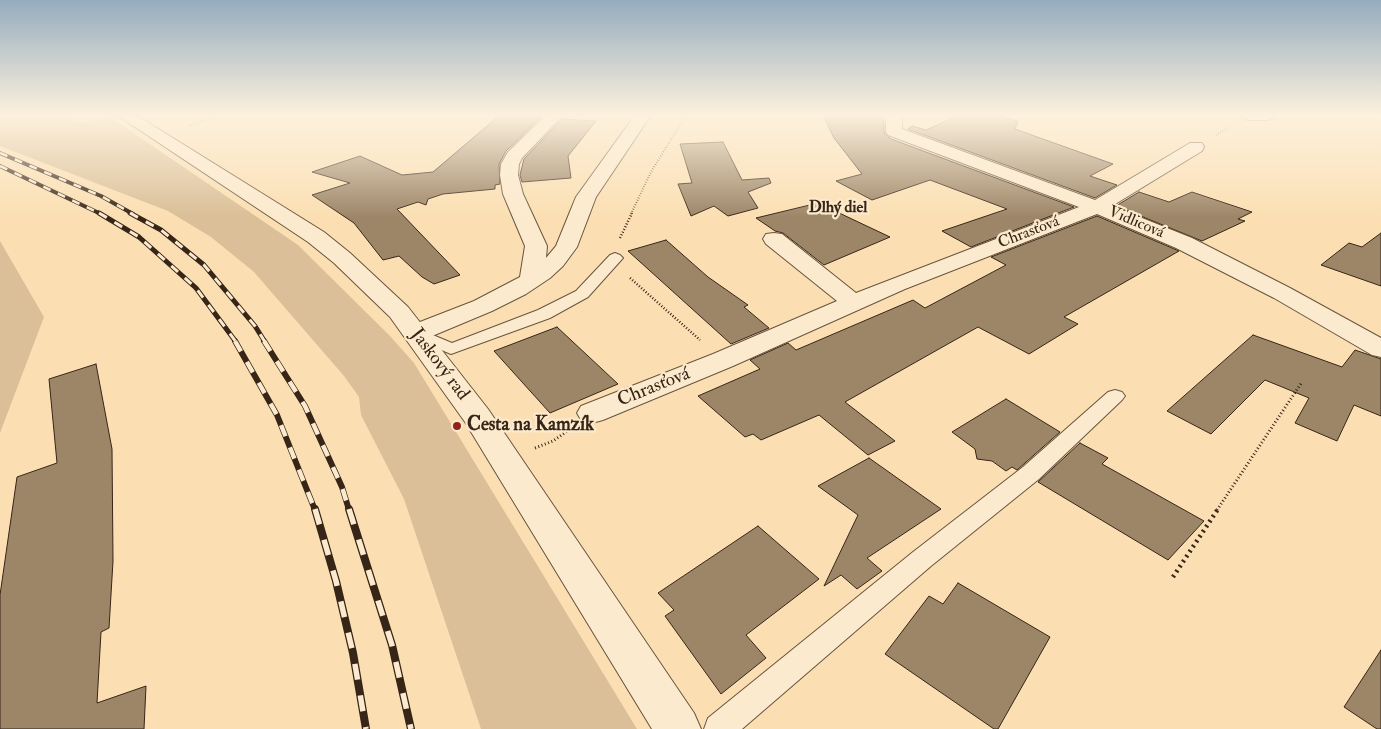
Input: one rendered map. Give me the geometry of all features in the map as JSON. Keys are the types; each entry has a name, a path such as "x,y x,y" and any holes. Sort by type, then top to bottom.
{"street":[{"name":"Jaskový rad","path":"178,149 316,237 399,312 478,416 678,729"},
{"path":"521,149 514,156 510,164 509,175 513,194 536,246 531,281"},
{"path":"416,333 483,306 531,281 556,261 566,247 586,197 619,149"},
{"name":"Vidlicová","path":"940,149 1097,207 1184,244 1284,290 1381,349"},
{"name":"Chrasťová","path":"592,413 723,360 896,284 1097,207 1193,149"},
{"path":"774,239 854,303"}],"lane":[{"path":"416,333 450,350 544,314 582,294 615,258"},
{"path":"719,729 922,558 1030,473 1115,396"}],"path":[{"path":"665,149 651,172 622,230 615,258 622,270 723,360"},
{"path":"1174,577 1302,382"},
{"path":"534,449 554,441"}],"shaded area":[{"path":"8,149 157,149 298,245 390,336 414,363 637,729 481,729 404,499 361,415 359,397 344,376 254,272 211,237 168,211"},
{"path":"0,241 44,317 0,433"}],"building":[{"path":"460,149 508,149 499,164 500,184 495,185 495,189 443,194 428,199 426,205 418,202 397,209 460,275 434,284 422,277 399,256 383,260 354,223 312,195 350,183 312,172 360,156 402,175 433,172"},
{"path":"533,149 574,149 568,156 571,178 522,182 520,175 524,159"},
{"path":"682,149 727,149 742,180 769,178 771,183 748,192 758,208 728,216 714,206 691,216 678,184 692,183"},
{"path":"843,149 918,149 1074,207 971,247 942,231 1007,209 930,180 872,200 836,181 862,174"},
{"path":"962,149 1071,149 1113,164 1090,176 1117,185 1095,198"},
{"path":"1139,192 1169,202 1192,192 1252,212 1238,219 1245,221 1202,241 1116,206"},
{"path":"818,203 890,237 824,265 783,233 775,231 756,218"},
{"path":"1097,216 1179,251 1064,317 1078,324 1029,354 978,327 845,402 895,441 868,455 819,415 761,440 753,434 745,437 698,396 760,369 750,360 788,343 796,350 913,300 925,308 1006,265 991,257"},
{"path":"1381,233 1381,286 1321,265 1349,243 1362,247"},
{"path":"666,240 708,277 748,305 744,307 769,328 731,344 628,251"},
{"path":"557,327 618,384 550,413 494,351"},
{"path":"1253,335 1342,367 1355,350 1381,359 1381,416 1354,405 1337,441 1295,423 1309,398 1265,380 1211,434 1167,411"},
{"path":"96,364 112,449 113,561 109,628 101,632 97,703 146,686 144,729 0,729 0,595 17,477 57,463 49,379"},
{"path":"1006,399 1060,432 1017,470 1012,467 1006,471 992,461 977,459 975,449 952,432"},
{"path":"1080,443 1108,458 1102,464 1204,521 1168,560 1038,482"},
{"path":"869,458 941,509 867,558 882,571 857,589 841,575 824,586 858,515 818,486"},
{"path":"758,526 819,579 746,635 766,658 721,694 665,616 674,610 658,593"},
{"path":"958,583 1050,637 998,729 994,729 885,654 929,596 943,604"},
{"path":"1381,650 1381,729 1377,729 1344,707"}],"railway":[{"path":"0,153 101,196 133,214"},
{"path":"0,166 99,213"},
{"path":"99,213 139,237 196,288 236,342"},
{"path":"130,213 161,230 204,265 255,326 265,342"},
{"path":"235,341 277,415 315,510"},
{"path":"264,341 305,406 342,487 349,510"},
{"path":"315,509 336,581 353,653 366,729"},
{"path":"349,509 392,645 411,729"}],"place":[{"name":"Cesta na Kamzík","path":"457,426"}],"district":[{"name":"Dlhý diel","path":"838,209"}]}
